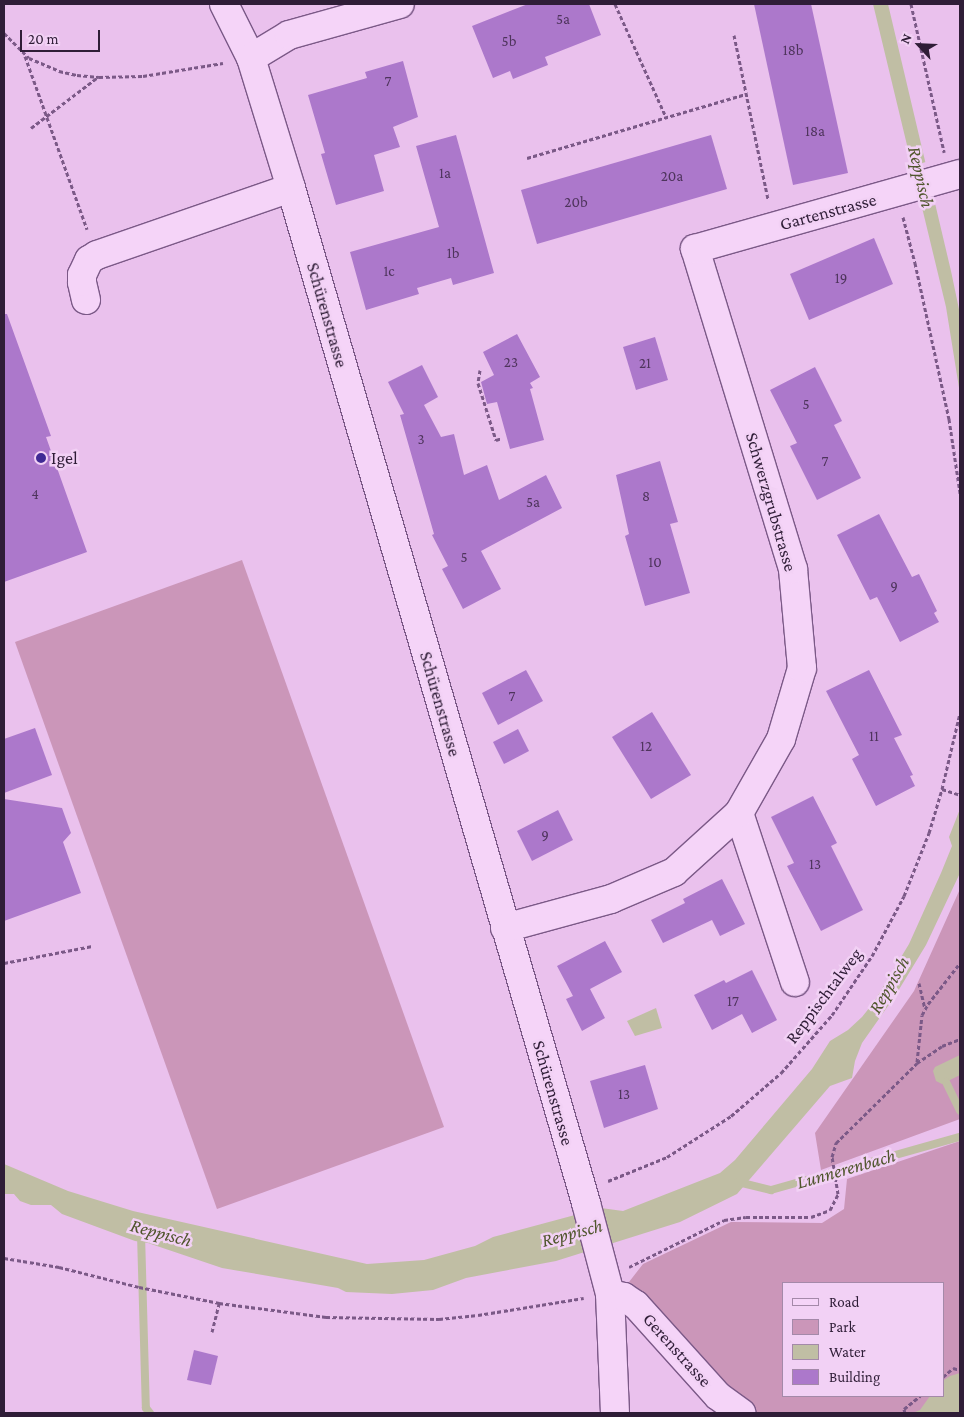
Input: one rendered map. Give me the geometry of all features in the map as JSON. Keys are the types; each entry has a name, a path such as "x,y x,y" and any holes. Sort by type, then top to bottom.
{"street":[{"name":"Schürenstrasse","path":"224,4 251,58 291,188 584,1197 606,1277 615,1413"},
{"path":"251,58 288,34 400,4"},
{"name":"Gartenstrasse","path":"695,249 774,227 900,202 950,169"},
{"path":"86,300 82,275 89,260 291,188"},
{"name":"Schwerzgrubstrasse","path":"505,928 610,899 674,872 739,813 782,739 802,668 793,569 695,249"},
{"path":"739,813 795,982"},
{"name":"Gerenstrasse","path":"606,1277 624,1297 636,1305 718,1396 741,1413"}],"path":[{"path":"615,4 666,117"},
{"path":"911,4 950,169"},
{"path":"4,33 24,55 97,256"},
{"path":"734,35 774,227"},
{"path":"24,55 59,71 99,77 166,73 251,58"},
{"path":"31,128 99,77"},
{"path":"527,158 746,94"},
{"path":"900,202 949,419 960,493"},
{"path":"480,370 478,383 496,440 502,438"},
{"name":"Reppischtalweg","path":"584,1197 651,1165 699,1138 749,1102 798,1054 832,1015 882,939 915,869 942,789 960,713"},
{"path":"942,789 960,795"},
{"path":"4,963 92,946"},
{"path":"917,1063 922,1019 925,1009 960,963"},
{"path":"919,983 925,1009"},
{"path":"4,1258 58,1267 139,1287 218,1303 326,1317 439,1319 478,1315 606,1277 724,1220 746,1217 799,1218 825,1214 837,1200 837,1183 832,1162 832,1152 836,1143 917,1063 942,1046 960,1039"},
{"path":"212,1332 218,1303"},
{"path":"944,1376 953,1368 960,1370"},
{"path":"905,1413 904,1409 919,1397"}],"green space":[{"path":"242,560 444,1127 217,1209 15,642"},
{"path":"960,889 960,1119 821,1170 815,1133 914,991"},
{"path":"960,1141 960,1413 758,1413 691,1358 629,1282 643,1264 731,1222 822,1223 844,1209 847,1179"}],"water":[{"name":"Reppisch","path":"873,4 888,4 951,271 960,314 960,394 946,307"},
{"name":"Reppisch","path":"960,809 960,873 926,945 895,996 862,1043 855,1061 852,1078 830,1086 737,1194 680,1222 556,1261 466,1278 433,1290 392,1294 346,1292 338,1288 222,1268 148,1243 135,1241 62,1214 51,1205 31,1205 20,1201 14,1194 4,1194 4,1164 68,1191 133,1211 367,1264 424,1260 475,1246 493,1237 601,1208 623,1211 720,1173 735,1160 812,1069 830,1041 848,1030 874,1002 909,944 941,873 952,846 949,837"},
{"path":"656,1008 662,1028 635,1036 627,1021"},
{"path":"960,1055 960,1075 942,1084 936,1081 933,1071 935,1067"},
{"path":"960,1373 960,1413 913,1413 920,1410 929,1397 944,1397 944,1380"}],"pier":[{"path":"929,161 939,204 920,209 909,167"}],"building":[{"path":"528,4 589,4 601,35 545,57 548,65 513,79 510,71 493,78 472,26"},
{"path":"754,4 811,4 848,173 793,185"},
{"path":"403,61 418,117 393,127 400,147 374,155 384,191 336,205 321,154 325,153 308,95 367,78 365,72"},
{"path":"456,135 494,273 453,285 451,278 417,288 419,294 366,310 350,252 439,227 416,146"},
{"path":"711,135 727,189 537,244 521,190"},
{"path":"874,238 893,284 809,320 790,274"},
{"path":"4,314 7,314 51,436 46,437 87,552 4,582"},
{"path":"517,334 540,377 530,383 533,388 530,389 544,440 510,449 497,402 487,404 481,382 494,375 483,352"},
{"path":"655,337 668,380 636,390 623,347"},
{"path":"422,365 438,397 424,405 441,437 454,434 464,475 487,465 499,500 546,475 562,508 481,551 501,589 463,609 442,569 448,566 432,535 434,534 400,415 404,414 388,382"},
{"path":"815,367 842,421 834,425 861,478 817,500 790,446 797,443 770,390"},
{"path":"660,461 678,522 670,524 690,593 645,606 625,536 629,534 616,475"},
{"path":"879,514 912,577 919,574 937,611 934,613 939,622 900,642 877,597 870,600 837,535"},
{"path":"526,670 543,701 498,725 482,693"},
{"path":"869,670 902,735 894,738 913,775 910,776 915,786 876,806 852,759 859,755 826,691"},
{"path":"652,712 691,775 651,799 612,737"},
{"path":"35,728 52,775 4,793 4,739"},
{"path":"518,729 529,751 504,764 493,742"},
{"path":"813,796 837,843 831,846 863,910 821,931 787,866 794,863 771,817"},
{"path":"4,799 62,808 71,833 63,842 81,893 4,921"},
{"path":"558,810 573,840 532,861 517,831"},
{"path":"722,879 745,924 720,936 712,920 663,943 651,920 685,903 683,899"},
{"path":"605,941 622,972 590,989 605,1018 582,1031 566,999 573,996 557,966"},
{"path":"752,970 777,1020 752,1033 742,1014 712,1030 694,995 724,980 726,983"},
{"path":"645,1065 658,1109 604,1128 590,1081"},
{"path":"194,1350 218,1356 211,1385 187,1380"}],"waterway":[{"path":"946,1082 960,1111"},
{"name":"Lunnerenbach","path":"738,1182 771,1190 960,1137"},
{"name":"Reppisch","path":"141,1234 146,1408 150,1413"}],"place":[{"name":"Igel","path":"41,458"}]}
